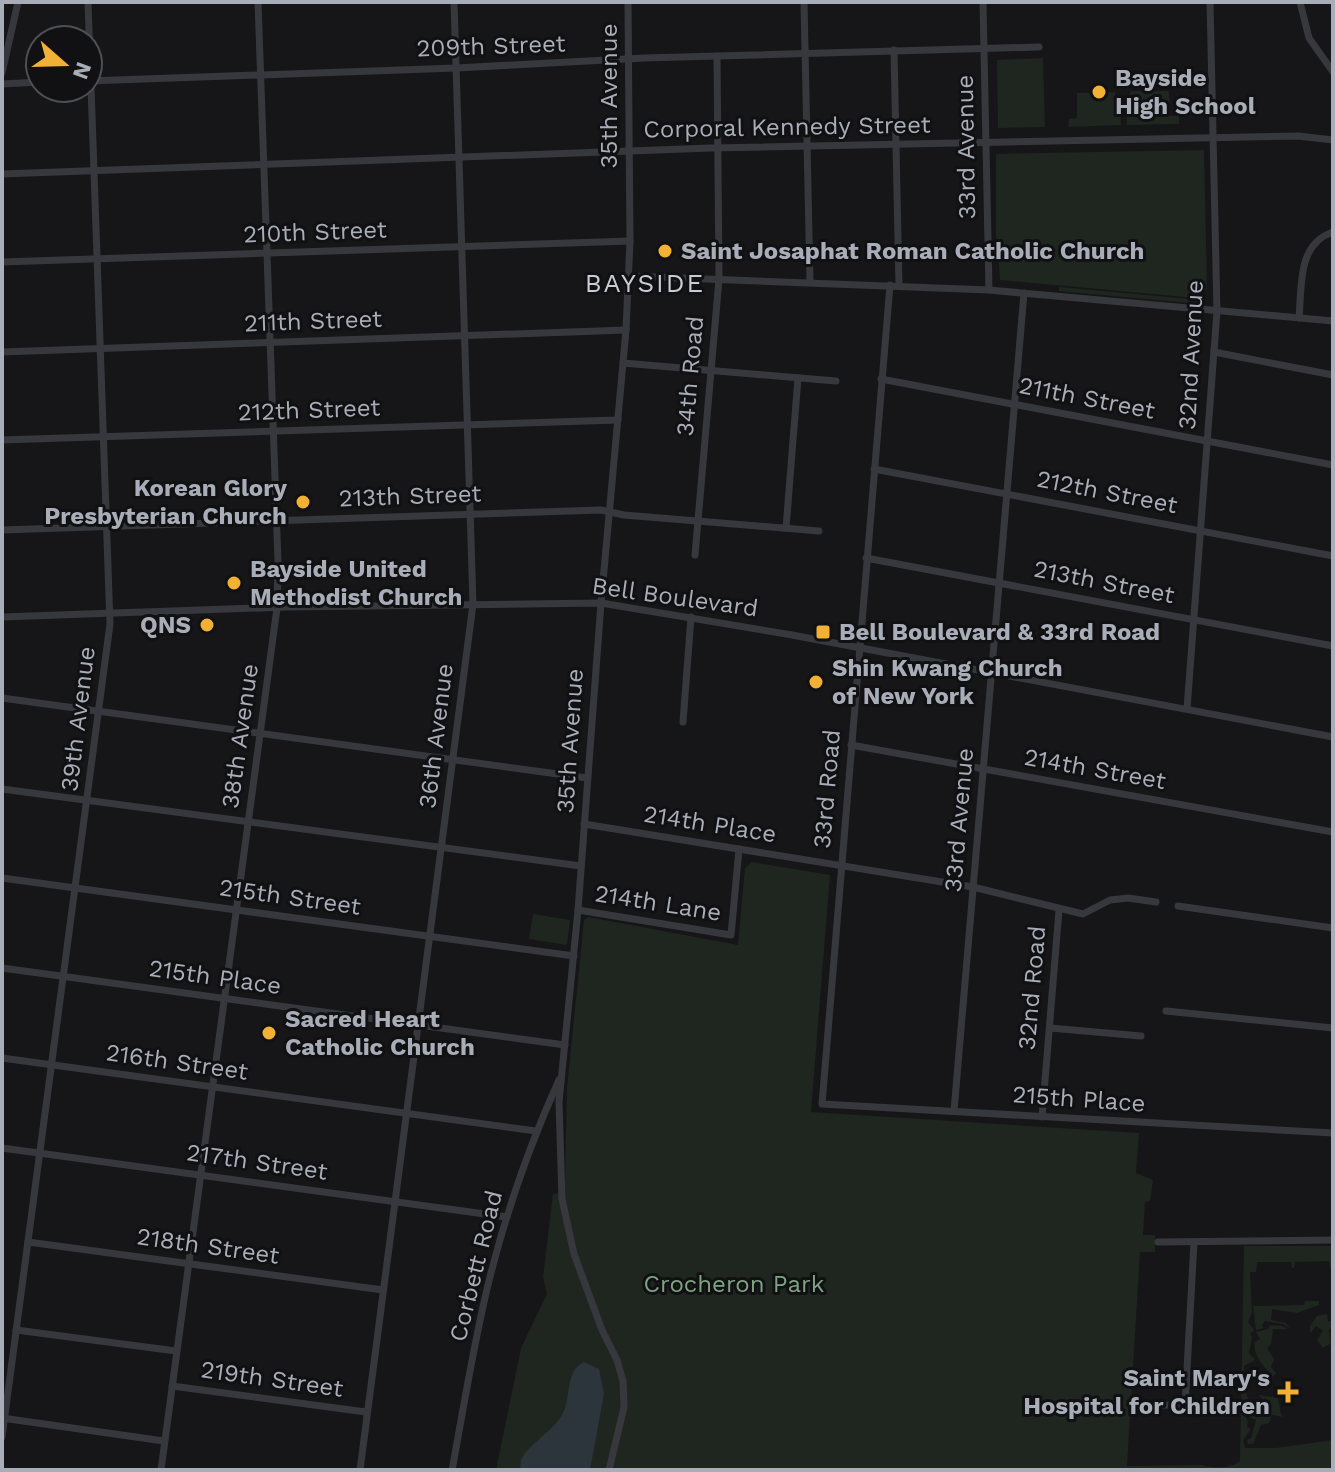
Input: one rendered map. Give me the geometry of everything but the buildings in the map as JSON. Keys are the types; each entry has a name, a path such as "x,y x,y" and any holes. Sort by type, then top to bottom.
{"street":[{"path":"2,73 18,2"},
{"name":"39th Avenue","path":"88,2 88,24"},
{"name":"38th Avenue","path":"161,1470 277,608 258,2"},
{"name":"36th Avenue","path":"360,1470 473,604 454,2"},
{"name":"35th Avenue","path":"609,1470 624,1407 623,1381 574,1254 562,1199 560,1077 574,956 626,330 630,241 628,2"},
{"path":"804,2 810,281"},
{"name":"33rd Avenue","path":"983,2 989,290"},
{"name":"32nd Avenue","path":"1187,709 1217,311 1210,2"},
{"path":"1300,2 1309,38 1333,72"},
{"name":"209th Street","path":"104,80 717,56 1039,47"},
{"path":"894,50 899,286"},
{"name":"34th Road","path":"695,555 719,279 717,56"},
{"path":"2,84 24,83"},
{"name":"39th Avenue","path":"2,1437 111,613 90,104"},
{"name":"Corporal Kennedy Street","path":"2,174 630,150 1213,137 1298,136 1333,140"},
{"path":"1299,318 1303,275 1311,247 1319,237 1333,232"},
{"name":"210th Street","path":"2,262 630,241"},
{"path":"629,276 989,290 1333,321"},
{"name":"33rd Road","path":"822,1104 890,285"},
{"name":"33rd Avenue","path":"954,1111 1024,293"},
{"name":"211th Street","path":"2,352 626,330"},
{"path":"1214,352 1333,375"},
{"path":"623,363 836,381"},
{"path":"786,528 798,378"},
{"name":"211th Street","path":"881,379 1333,465"},
{"name":"212th Street","path":"2,440 618,420"},
{"name":"212th Street","path":"874,469 1333,556"},
{"name":"213th Street","path":"2,530 601,510 819,531"},
{"name":"213th Street","path":"866,558 1333,646"},
{"name":"Bell Boulevard","path":"2,617 277,608 601,603 992,672 1333,737"},
{"path":"683,722 691,617"},
{"path":"2,698 587,778"},
{"name":"214th Street","path":"851,745 1333,832"},
{"path":"2,789 581,866"},
{"name":"214th Place","path":"584,824 973,887 1083,914 1110,900 1128,898 1156,902"},
{"name":"214th Lane","path":"578,910 731,935 739,849"},
{"name":"215th Street","path":"2,878 574,956"},
{"path":"1178,906 1333,928"},
{"name":"32nd Road","path":"1042,1117 1059,910"},
{"name":"215th Place","path":"2,968 565,1045"},
{"path":"1166,1011 1333,1028"},
{"path":"1050,1028 1141,1036"},
{"name":"216th Street","path":"2,1058 536,1131"},
{"name":"Corbett Road","path":"452,1470 489,1278 536,1131 560,1077"},
{"name":"215th Place","path":"822,1104 1333,1133"},
{"name":"217th Street","path":"2,1148 507,1217"},
{"path":"1158,1242 1333,1240"},
{"name":"218th Street","path":"28,1242 383,1290"},
{"path":"1185,1406 1194,1242"},
{"name":"219th Street","path":"16,1330 176,1351"},
{"name":"219th Street","path":"172,1386 366,1412"},
{"path":"1135,1405 1240,1405"},
{"path":"3,1418 164,1441"}],"green space":[{"path":"1043,58 1045,127 998,128 997,60"},
{"path":"1131,91 1169,91 1170,116 1179,116 1179,124 1127,125 1126,106"},
{"path":"1115,92 1115,100 1120,105 1121,125 1068,127 1069,119 1077,118 1077,93"},
{"path":"1204,150 1207,289 1196,298 1000,280 997,236 996,279 996,154"},
{"path":"1059,287 1201,300 1201,304 1059,291"},
{"name":"Crocheron Park","path":"752,862 830,875 811,1112 1139,1133 1136,1173 1153,1180 1150,1201 1145,1202 1143,1235 1155,1235 1155,1252 1140,1252 1127,1466 1221,1467 1240,1461 1244,1246 1333,1246 1332,1268 1329,1261 1295,1262 1294,1268 1291,1262 1257,1262 1256,1272 1250,1272 1252,1313 1248,1322 1254,1330 1250,1334 1249,1353 1255,1360 1244,1366 1248,1399 1244,1415 1248,1421 1247,1427 1251,1429 1243,1440 1245,1448 1276,1448 1333,1440 1333,1470 496,1470 521,1348 547,1294 543,1277 553,1194 557,1194 565,1179 567,1088 584,920 588,917 738,945 745,868"},
{"path":"533,914 570,920 567,945 529,939"},
{"path":"1305,1301 1319,1301 1319,1305 1297,1313 1272,1309 1271,1320 1286,1323 1290,1329 1283,1324 1265,1321 1263,1328 1256,1330 1253,1306 1304,1305"},
{"path":"1327,1314 1328,1321 1333,1321 1333,1328 1329,1329 1330,1344 1323,1348 1317,1340 1323,1331 1316,1326 1310,1333 1310,1326 1317,1316"},
{"path":"1270,1325 1288,1329 1273,1329 1271,1344 1267,1348 1274,1359 1271,1367 1276,1373 1272,1377 1255,1352 1255,1342 1260,1339 1256,1332 1268,1329"},
{"path":"1259,1395 1278,1398 1281,1415 1285,1417 1272,1415 1269,1423 1261,1425 1253,1444 1248,1444 1256,1420 1249,1417 1247,1407 1254,1401 1266,1404"}],"shaded area":[{"path":"584,1362 599,1369 604,1394 590,1470 520,1470 525,1453 562,1415 571,1379"}],"place":[{"name":"Bayside High School","path":"1099,92"},
{"name":"Saint Josaphat Roman Catholic Church","path":"665,251"},
{"name":"Korean Glory Presbyterian Church","path":"303,502"},
{"name":"Bayside United Methodist Church","path":"234,583"},
{"name":"QNS","path":"207,625"},
{"name":"Bell Boulevard & 33rd Road","path":"823,632"},
{"name":"Shin Kwang Church of New York","path":"816,682"},
{"name":"Sacred Heart Catholic Church","path":"269,1033"},
{"name":"Saint Mary's Hospital for Children","path":"1288,1392"}],"district":[{"name":"BAYSIDE","path":"645,283"}]}
